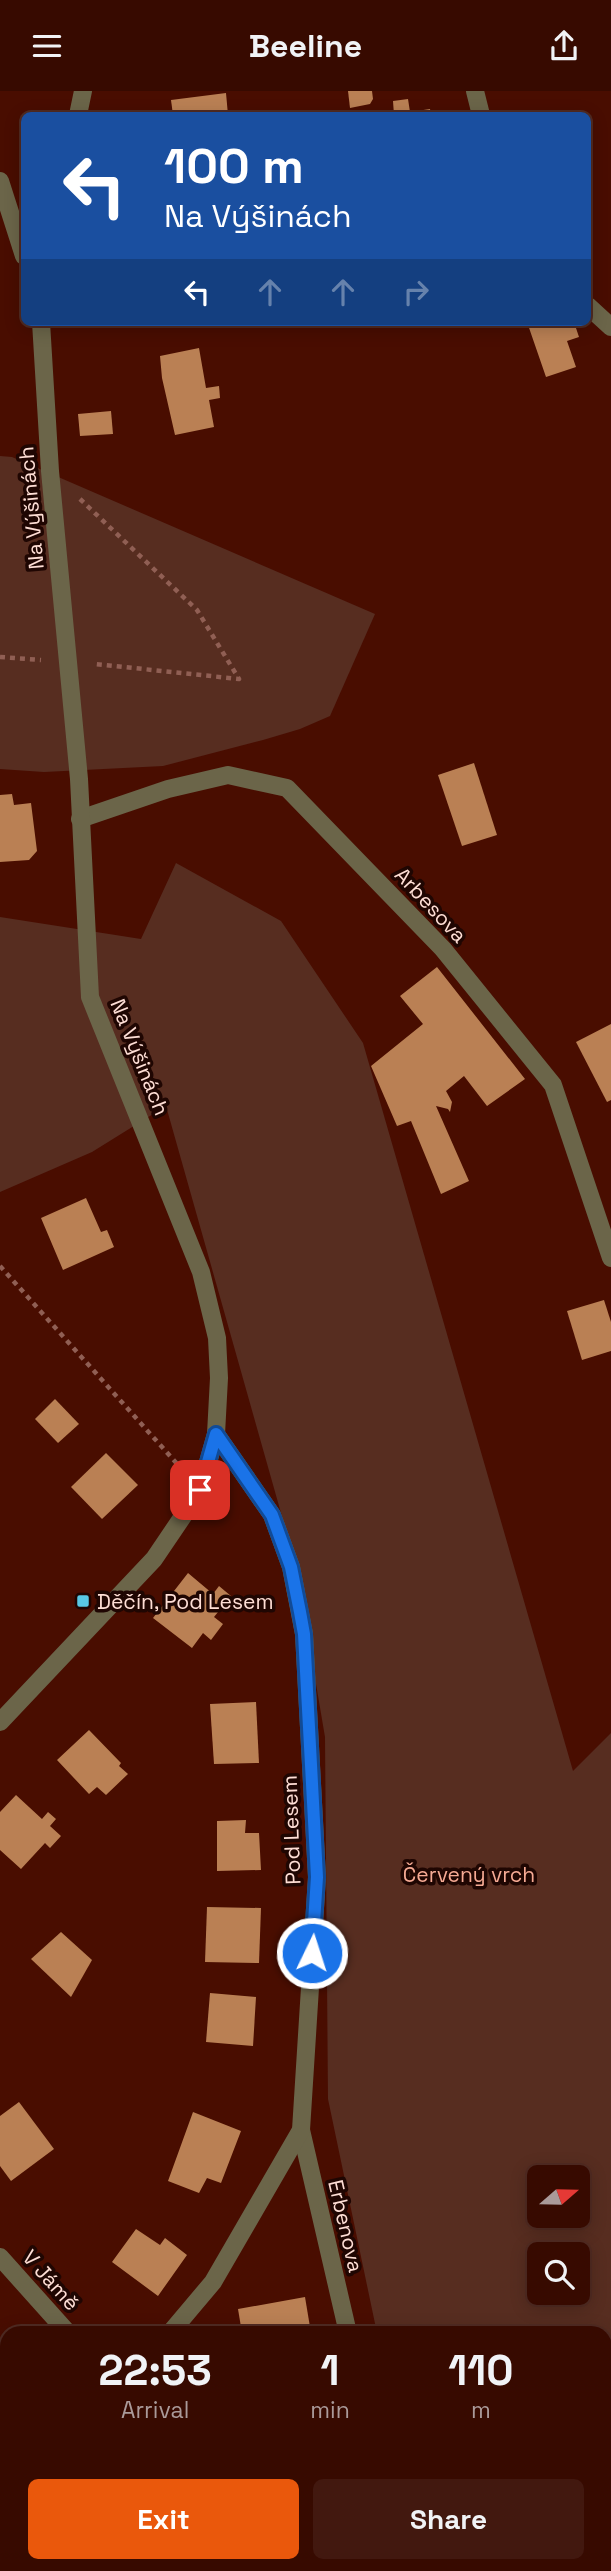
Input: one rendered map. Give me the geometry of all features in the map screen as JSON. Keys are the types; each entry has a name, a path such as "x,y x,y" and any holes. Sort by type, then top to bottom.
{"street":[{"path":"79,112 83,91"},
{"path":"475,91 480,112"},
{"path":"0,181 21,247"},
{"path":"591,309 611,327"},
{"name":"Na Výšinách","path":"0,1722 154,1559 200,1490 216,1434 219,1378 216,1338 201,1272 90,997 79,779 50,471 41,326"},
{"name":"Arbesova","path":"80,819 168,789 228,775 287,788 443,949 553,1085 611,1258"},
{"name":"Pod Lesem","path":"176,2326 213,2282 301,2130 317,1877 304,1634 291,1567 272,1515 216,1434"},
{"name":"Erbenova","path":"301,2130 346,2326"},
{"name":"V Jámě","path":"0,2257 62,2326"}],"path":[{"path":"50,471 197,610 239,679 91,664"},
{"path":"0,657 52,660"},
{"path":"0,1266 200,1490"}],"green space":[{"path":"0,456 12,457 375,614 330,716 300,729 163,766 44,772 0,769"},
{"name":"Červený vrch","path":"176,863 281,921 363,1043 573,1771 611,1733 611,2326 376,2326 328,2099 325,1737 296,1566 166,1106 92,1152 0,1192 0,917 141,939"}],"building":[{"path":"348,91 372,91 373,99 370,104 350,108"},
{"path":"226,93 228,112 173,112 171,100"},
{"path":"408,99 410,112 394,112 393,101"},
{"path":"430,109 430,112 410,112"},
{"path":"528,326 575,326 579,337 567,341 576,367 546,377"},
{"path":"199,348 206,388 219,386 220,398 209,400 214,427 175,435 162,378 160,356"},
{"path":"111,411 113,434 80,436 78,414"},
{"path":"474,763 497,835 462,846 438,775"},
{"path":"12,794 14,805 31,803 37,851 29,860 0,862 0,795"},
{"path":"437,967 525,1079 487,1106 464,1076 446,1091 452,1102 450,1112 436,1106 469,1181 441,1194 411,1121 397,1126 371,1066 423,1024 400,996"},
{"path":"611,1024 611,1100 607,1102 576,1042"},
{"path":"86,1198 101,1232 107,1230 114,1247 63,1270 41,1218"},
{"path":"604,1300 611,1322 611,1351 582,1360 567,1311"},
{"path":"55,1399 79,1424 58,1443 35,1419"},
{"path":"106,1453 138,1485 102,1519 71,1487"},
{"path":"188,1573 213,1594 219,1586 231,1596 214,1617 223,1624 211,1640 203,1633 192,1648 153,1618"},
{"path":"256,1702 259,1763 214,1764 210,1704"},
{"path":"89,1730 128,1774 106,1795 97,1787 89,1794 57,1760"},
{"path":"16,1795 42,1819 48,1812 56,1819 50,1826 61,1836 50,1848 45,1843 21,1869 0,1850 0,1812"},
{"path":"246,1820 245,1833 259,1833 261,1870 217,1871 217,1821"},
{"path":"207,1907 261,1908 259,1963 205,1962"},
{"path":"61,1932 92,1960 71,1997 31,1959"},
{"path":"210,1993 256,1997 253,2046 206,2042"},
{"path":"19,2102 54,2149 11,2181 0,2166 0,2116"},
{"path":"193,2112 241,2131 221,2183 207,2178 199,2193 168,2181"},
{"path":"136,2229 160,2245 165,2238 187,2255 158,2296 112,2262"},
{"path":"305,2297 310,2326 241,2326 238,2309"}],"place":[{"name":"Děčín, Pod Lesem","path":"83,1601"}],"route":[{"path":"200,1490 216,1434 272,1515 291,1567 304,1634 311,1754 317,1877 312,1953"}]}
